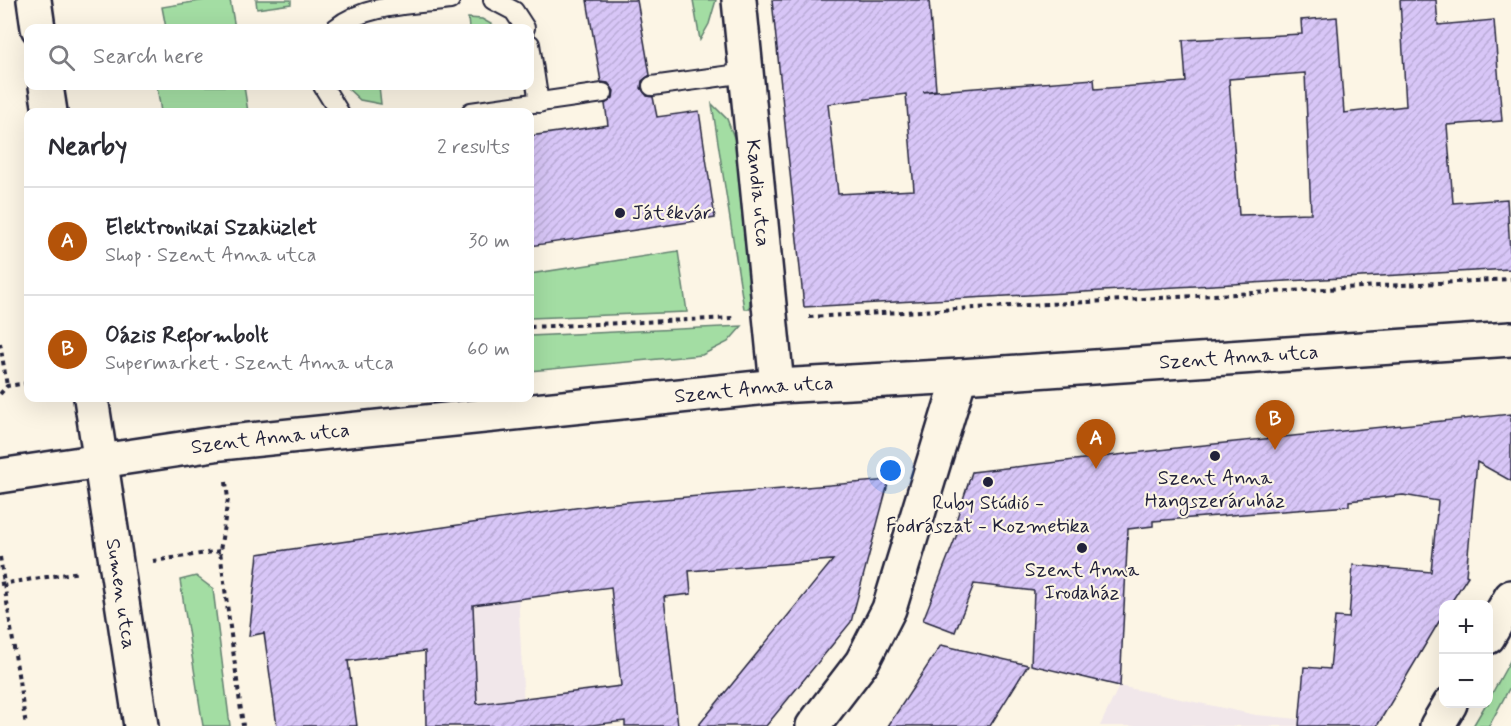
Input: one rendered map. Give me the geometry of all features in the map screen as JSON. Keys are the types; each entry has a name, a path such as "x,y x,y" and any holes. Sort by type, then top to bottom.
{"street":[{"path":"34,0 37,24"},
{"name":"Kandia utca","path":"739,0 777,386"},
{"path":"47,90 49,108"},
{"name":"Szent Anna utca","path":"0,477 233,442 777,386 1511,339"},
{"path":"813,726 847,686 881,628 899,580 960,376"},
{"name":"Sumen utca","path":"92,402 141,726"},
{"path":"1493,628 1511,597"},
{"path":"1437,726 1448,708"}],"lane":[{"path":"341,24 367,12 450,0"},
{"path":"494,0 514,11 522,24"},
{"path":"534,70 539,103"},
{"path":"652,86 746,73"},
{"path":"325,90 337,108"},
{"path":"501,108 603,93"}],"path":[{"path":"534,327 770,318 1511,279"},
{"path":"0,343 7,386"},
{"path":"0,394 7,386 24,383"},
{"path":"220,551 243,726"},
{"path":"0,558 2,583 26,726"}],"shaded area":[{"path":"514,516 525,726 426,726 422,530"},
{"path":"1119,686 1256,715 1377,726 1100,726"}],"green space":[{"path":"206,0 230,0 234,24 165,24 162,7"},
{"path":"256,0 291,0 291,4 257,9"},
{"path":"693,0 716,0 709,24 700,40"},
{"path":"468,18 482,19 491,24 469,24"},
{"path":"158,90 245,90 247,108 160,108"},
{"path":"349,90 379,90 381,104 360,100"},
{"path":"712,104 727,119 735,140 751,294 749,309 744,309"},
{"path":"678,251 687,312 534,318 534,273"},
{"path":"742,326 728,342 702,355 534,371 534,336"},
{"path":"196,576 213,589 230,726 203,726 180,580"},
{"path":"1511,659 1511,685 1489,726 1473,726 1484,708 1493,708 1493,692"}],"building":[{"path":"587,0 637,0 650,75 642,81 641,88 647,96 653,97 657,117 699,111 715,218 534,245 534,135 608,125 605,104 613,98 614,91 608,83 601,82"},
{"path":"772,0 929,0 936,90 923,92 1094,79 1095,89 1186,82 1183,40 1302,34 1301,20 1337,17 1344,113 1406,106 1400,0 1436,0 1438,25 1494,20 1502,121 1447,125 1453,203 1507,199 1511,269 804,307","holes":["1305,73 1311,213 1239,215 1229,79","906,94 914,190 838,194 828,104"]},
{"path":"1511,414 1511,481 1477,462 1466,575 1468,576 1453,600 1439,600 1439,622 1377,726 1299,726 1304,667 1330,669 1335,617 1349,618 1353,565 1431,572 1438,501 1403,495 1349,501 1349,506 1153,521 1153,526 1128,529 1120,686 1031,665 1034,591 974,584 955,632 923,620 959,529 953,530 972,472 1185,447"},
{"path":"889,480 851,622 766,726 698,726 833,560 689,571 691,594 664,597 678,726 625,726 625,721 583,726 426,726 425,651 348,661 357,726 277,726 264,633 249,636 258,554 603,504","holes":["611,587 621,686 477,704 473,605"]},
{"path":"941,645 1028,665 990,726 888,726"}],"place":[{"name":"Játékvár","path":"620,213"},
{"name":"Oázis Reformbolt","path":"1275,450"},
{"name":"Szent Anna Hangszeráruház","path":"1215,456"},
{"name":"Elektronikai Szaküzlet","path":"1096,469"},
{"name":"Ruby Stúdió - Fodrászat - Kozmetika","path":"988,482"},
{"name":"Szent Anna Irodaház","path":"1082,548"}]}
